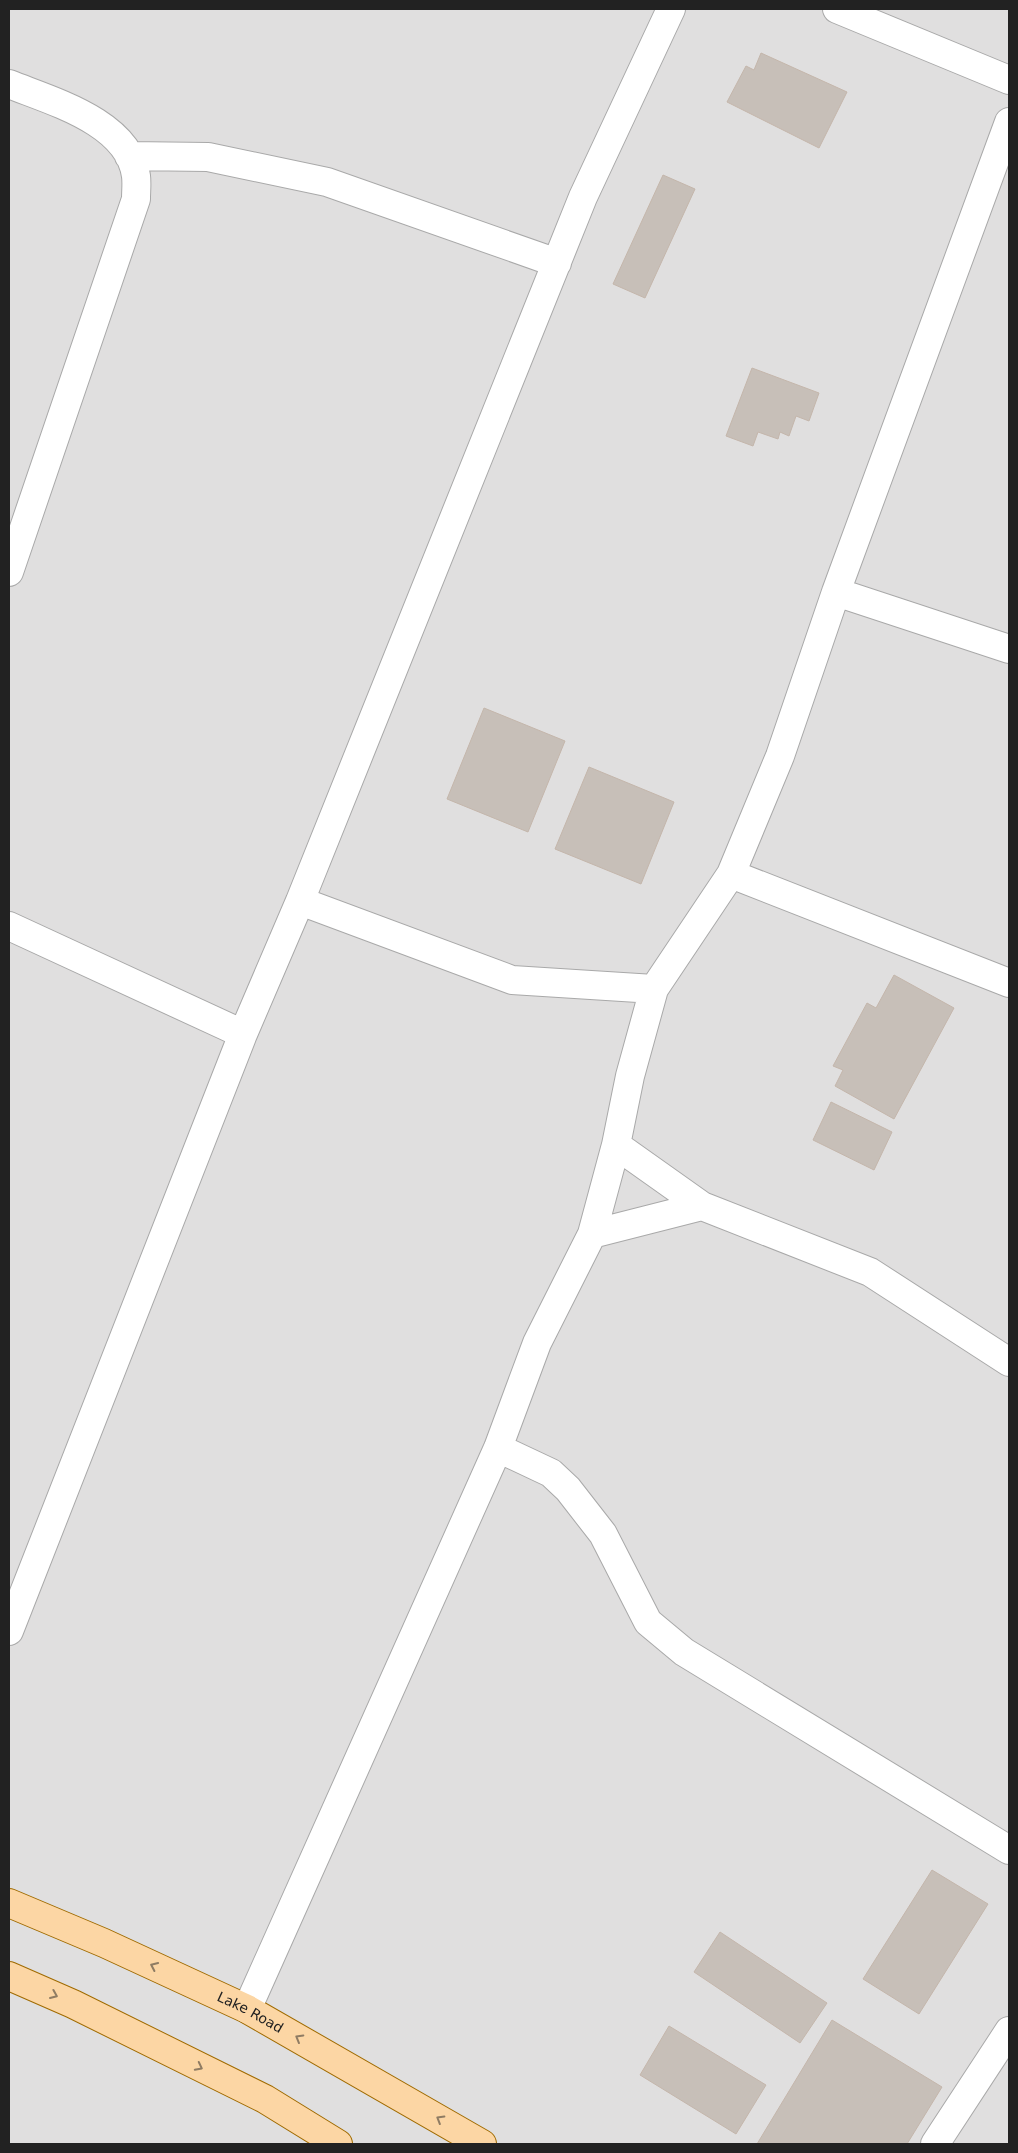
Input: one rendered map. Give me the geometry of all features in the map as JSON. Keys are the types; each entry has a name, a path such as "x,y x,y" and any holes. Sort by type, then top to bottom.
{"main road":[{"name":"Lake Road","path":"9,1903 104,1943 247,2009 482,2144"},
{"path":"9,1976 73,2004 265,2099 338,2144"}],"street":[{"path":"9,1630 243,1034 300,902 583,198 672,9"},
{"path":"837,9 1009,80"},
{"path":"9,84 79,112 107,130 129,156 136,174 136,199 9,572"},
{"path":"247,2009 498,1448 537,1343 592,1234 616,1145 630,1076 654,989 731,874 780,756 836,592 1009,122"},
{"path":"129,156 208,157 327,182 557,263"},
{"path":"836,592 1009,649"},
{"path":"731,874 1009,983"},
{"path":"300,902 512,980 654,989"},
{"path":"9,926 243,1034"},
{"path":"616,1145 702,1206 870,1272 1009,1362"},
{"path":"592,1234 702,1206"},
{"path":"498,1448 552,1473 568,1490 603,1534 648,1622 684,1652 1009,1850"},
{"path":"934,2144 1009,2031"}],"shaded area":[{"path":"9,9 1009,9 1009,2144 9,2144"}],"building":[{"path":"761,53 847,92 819,148 727,102 746,66 754,70"},
{"path":"663,175 695,189 645,298 613,284"},
{"path":"752,368 819,393 809,421 796,416 789,436 780,432 778,439 758,432 753,446 726,436"},
{"path":"484,708 565,741 528,832 447,799"},
{"path":"589,767 674,802 641,884 555,849"},
{"path":"894,975 954,1008 894,1119 835,1086 843,1070 833,1066 867,1003 876,1008"},
{"path":"831,1102 892,1132 874,1170 813,1140"},
{"path":"932,1870 988,1904 919,2014 863,1979"},
{"path":"720,1932 827,2003 800,2043 694,1972"},
{"path":"832,2020 942,2087 907,2144 757,2144"},
{"path":"669,2026 766,2085 736,2134 640,2075"}]}
